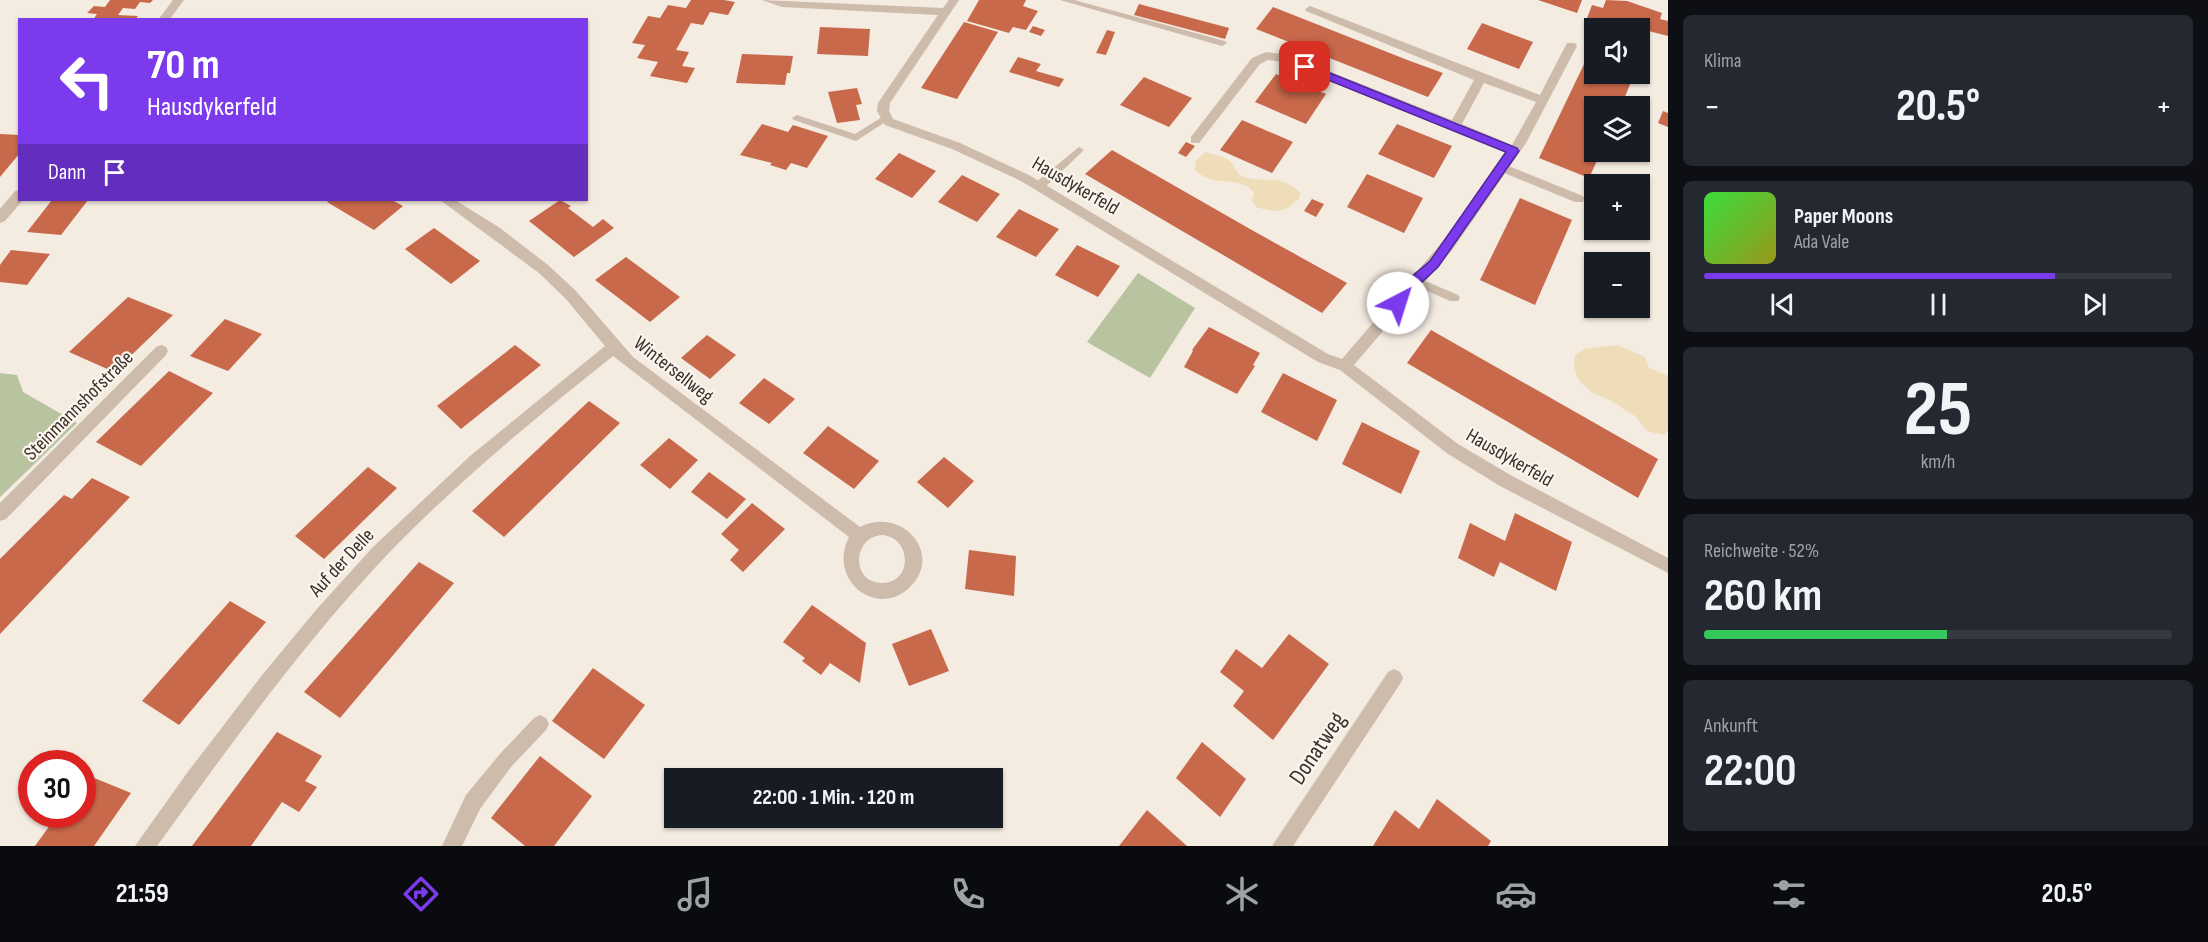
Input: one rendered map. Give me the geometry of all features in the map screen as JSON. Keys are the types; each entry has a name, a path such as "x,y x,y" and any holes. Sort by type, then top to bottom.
{"street":[{"path":"165,18 179,0"},
{"path":"767,0 782,4 946,12"},
{"path":"887,117 883,111 884,104 954,0"},
{"path":"1310,9 1542,100"},
{"path":"1345,366 1416,280 1434,264 1522,140 1571,46"},
{"path":"1195,140 1256,61 1266,56 1284,58 1513,151"},
{"path":"1455,126 1481,78"},
{"name":"Hausdykerfeld","path":"887,117 889,122 956,146 1039,186 1323,358 1345,366 1453,449 1506,481 1667,566"},
{"path":"0,218 18,196"},
{"name":"Wintersellweg","path":"448,201 477,219 569,293 599,327 613,348 860,536"},
{"name":"Auf der Delle","path":"145,846 248,707 350,584 454,481 542,405 613,348"},
{"name":"Steinmannshofstraße","path":"0,514 161,351"},
{"name":"Donatweg","path":"1282,846 1394,678"},
{"path":"452,846 473,802 540,724"}],"lane":[{"path":"1064,0 1222,43"},
{"path":"796,118 856,138 887,117"},
{"path":"1039,186 1079,150"},
{"path":"1502,167 1579,199"},
{"path":"1416,280 1454,298"}],"green space":[{"path":"1138,273 1195,308 1150,378 1087,342"},
{"path":"0,373 17,375 23,392 77,423 0,497"}],"sand":[{"path":"1205,152 1228,160 1242,176 1284,182 1300,192 1300,197 1289,207 1280,211 1256,207 1252,200 1254,193 1249,188 1238,183 1214,180 1195,170 1195,162"},
{"path":"1617,345 1645,357 1649,368 1668,376 1668,430 1664,435 1647,431 1635,416 1610,400 1591,392 1578,379 1574,367 1575,355 1584,349"}],"building":[{"path":"110,0 153,0 150,3 140,2 135,9 123,8 118,15 138,16 136,18 94,18 97,14 87,13 94,6 105,7"},
{"path":"691,0 735,2 728,15 710,12 703,25 691,23 676,50 689,52 682,66 695,68 687,83 650,76 658,62 637,58 645,45 632,43 648,16 660,18 668,5 686,8"},
{"path":"979,0 1026,0 1023,6 1038,11 1026,30 1013,27 1009,33 967,21"},
{"path":"1538,0 1582,0 1577,13"},
{"path":"1606,0 1627,1 1662,13 1660,19 1668,21 1668,36 1650,31 1650,18 1587,18 1592,5 1603,8"},
{"path":"1139,4 1229,28 1225,39 1134,15"},
{"path":"1273,7 1443,73 1428,97 1256,29"},
{"path":"964,22 998,32 957,99 921,88"},
{"path":"1482,23 1533,42 1519,69 1467,49"},
{"path":"1033,26 1045,30 1041,36 1029,32"},
{"path":"820,27 870,29 868,56 817,54"},
{"path":"1107,30 1115,32 1106,55 1096,53"},
{"path":"742,54 793,56 785,85 736,83"},
{"path":"1018,57 1041,64 1036,71 1064,79 1059,87 1009,72"},
{"path":"1584,64 1584,84 1630,84 1625,96 1584,96 1584,162 1596,162 1591,174 1584,174 1584,176 1539,158"},
{"path":"1276,74 1326,94 1306,124 1255,102"},
{"path":"1144,77 1192,98 1169,127 1120,105"},
{"path":"857,88 862,104 856,105 860,120 837,123 828,92"},
{"path":"1663,111 1668,113 1668,127 1658,123"},
{"path":"1242,120 1293,142 1272,173 1220,150"},
{"path":"762,124 788,132 793,125 828,136 807,168 791,163 786,170 770,165 772,163 740,155"},
{"path":"1397,124 1452,146 1434,178 1378,154"},
{"path":"0,134 18,135 18,155 0,177"},
{"path":"1186,142 1195,146 1186,157 1178,153"},
{"path":"1112,150 1347,283 1322,313 1085,174"},
{"path":"899,153 936,171 912,198 875,179"},
{"path":"1367,174 1423,198 1404,233 1347,207"},
{"path":"962,175 1000,194 977,222 938,202"},
{"path":"1520,198 1572,220 1535,305 1480,280"},
{"path":"1312,199 1324,204 1316,217 1304,211"},
{"path":"51,201 87,201 61,235 27,232"},
{"path":"394,201 403,206 374,230 327,202"},
{"path":"562,201 571,206 568,208 593,227 603,219 614,228 574,257 529,221"},
{"path":"1019,209 1059,229 1036,257 996,237"},
{"path":"434,228 480,261 451,284 405,249"},
{"path":"1077,245 1120,266 1098,297 1055,275"},
{"path":"11,250 50,254 27,285 0,282 0,265"},
{"path":"626,257 680,297 650,322 595,280"},
{"path":"128,297 173,315 114,372 69,352"},
{"path":"225,319 262,334 228,371 190,356"},
{"path":"1209,327 1260,353 1253,365 1255,366 1237,394 1184,367 1192,350"},
{"path":"1431,330 1658,459 1638,498 1407,363"},
{"path":"707,335 736,355 710,379 681,358"},
{"path":"515,345 541,365 461,429 437,406"},
{"path":"169,371 213,393 141,466 96,442"},
{"path":"1283,373 1337,400 1317,441 1261,412"},
{"path":"764,378 795,399 769,424 739,403"},
{"path":"589,401 620,423 504,537 472,511"},
{"path":"1362,422 1420,451 1401,494 1342,464"},
{"path":"828,426 879,461 854,489 803,453"},
{"path":"669,438 698,460 670,489 640,465"},
{"path":"944,457 974,481 948,508 917,482"},
{"path":"368,467 397,488 324,559 295,536"},
{"path":"709,472 746,499 727,519 691,492"},
{"path":"92,478 130,497 0,634 0,559 64,495 72,499"},
{"path":"752,503 785,529 743,572 730,560 739,550 721,534"},
{"path":"1515,513 1572,542 1556,591 1500,562 1494,577 1458,558 1470,523 1505,541"},
{"path":"969,550 1016,556 1014,596 965,589"},
{"path":"419,562 454,583 340,718 304,692"},
{"path":"230,601 266,622 179,725 142,701"},
{"path":"812,605 866,643 860,683 830,663 821,675 802,661 805,658 783,642"},
{"path":"931,629 949,671 909,686 892,644"},
{"path":"1289,634 1329,664 1273,740 1233,706 1244,691 1220,672 1236,649 1262,668"},
{"path":"593,668 645,705 604,759 552,721"},
{"path":"277,732 322,756 305,781 317,787 299,812 282,802 251,846 192,846"},
{"path":"1202,742 1246,779 1220,817 1176,778"},
{"path":"540,756 592,796 554,846 525,846 491,818"},
{"path":"96,779 131,793 94,846 35,846 48,828 96,828"},
{"path":"1437,799 1491,841 1488,846 1373,846 1395,810 1419,829"},
{"path":"1147,810 1187,846 1119,846"}],"route":[{"path":"1305,67 1513,151 1434,264 1416,280 1398,303"}]}
